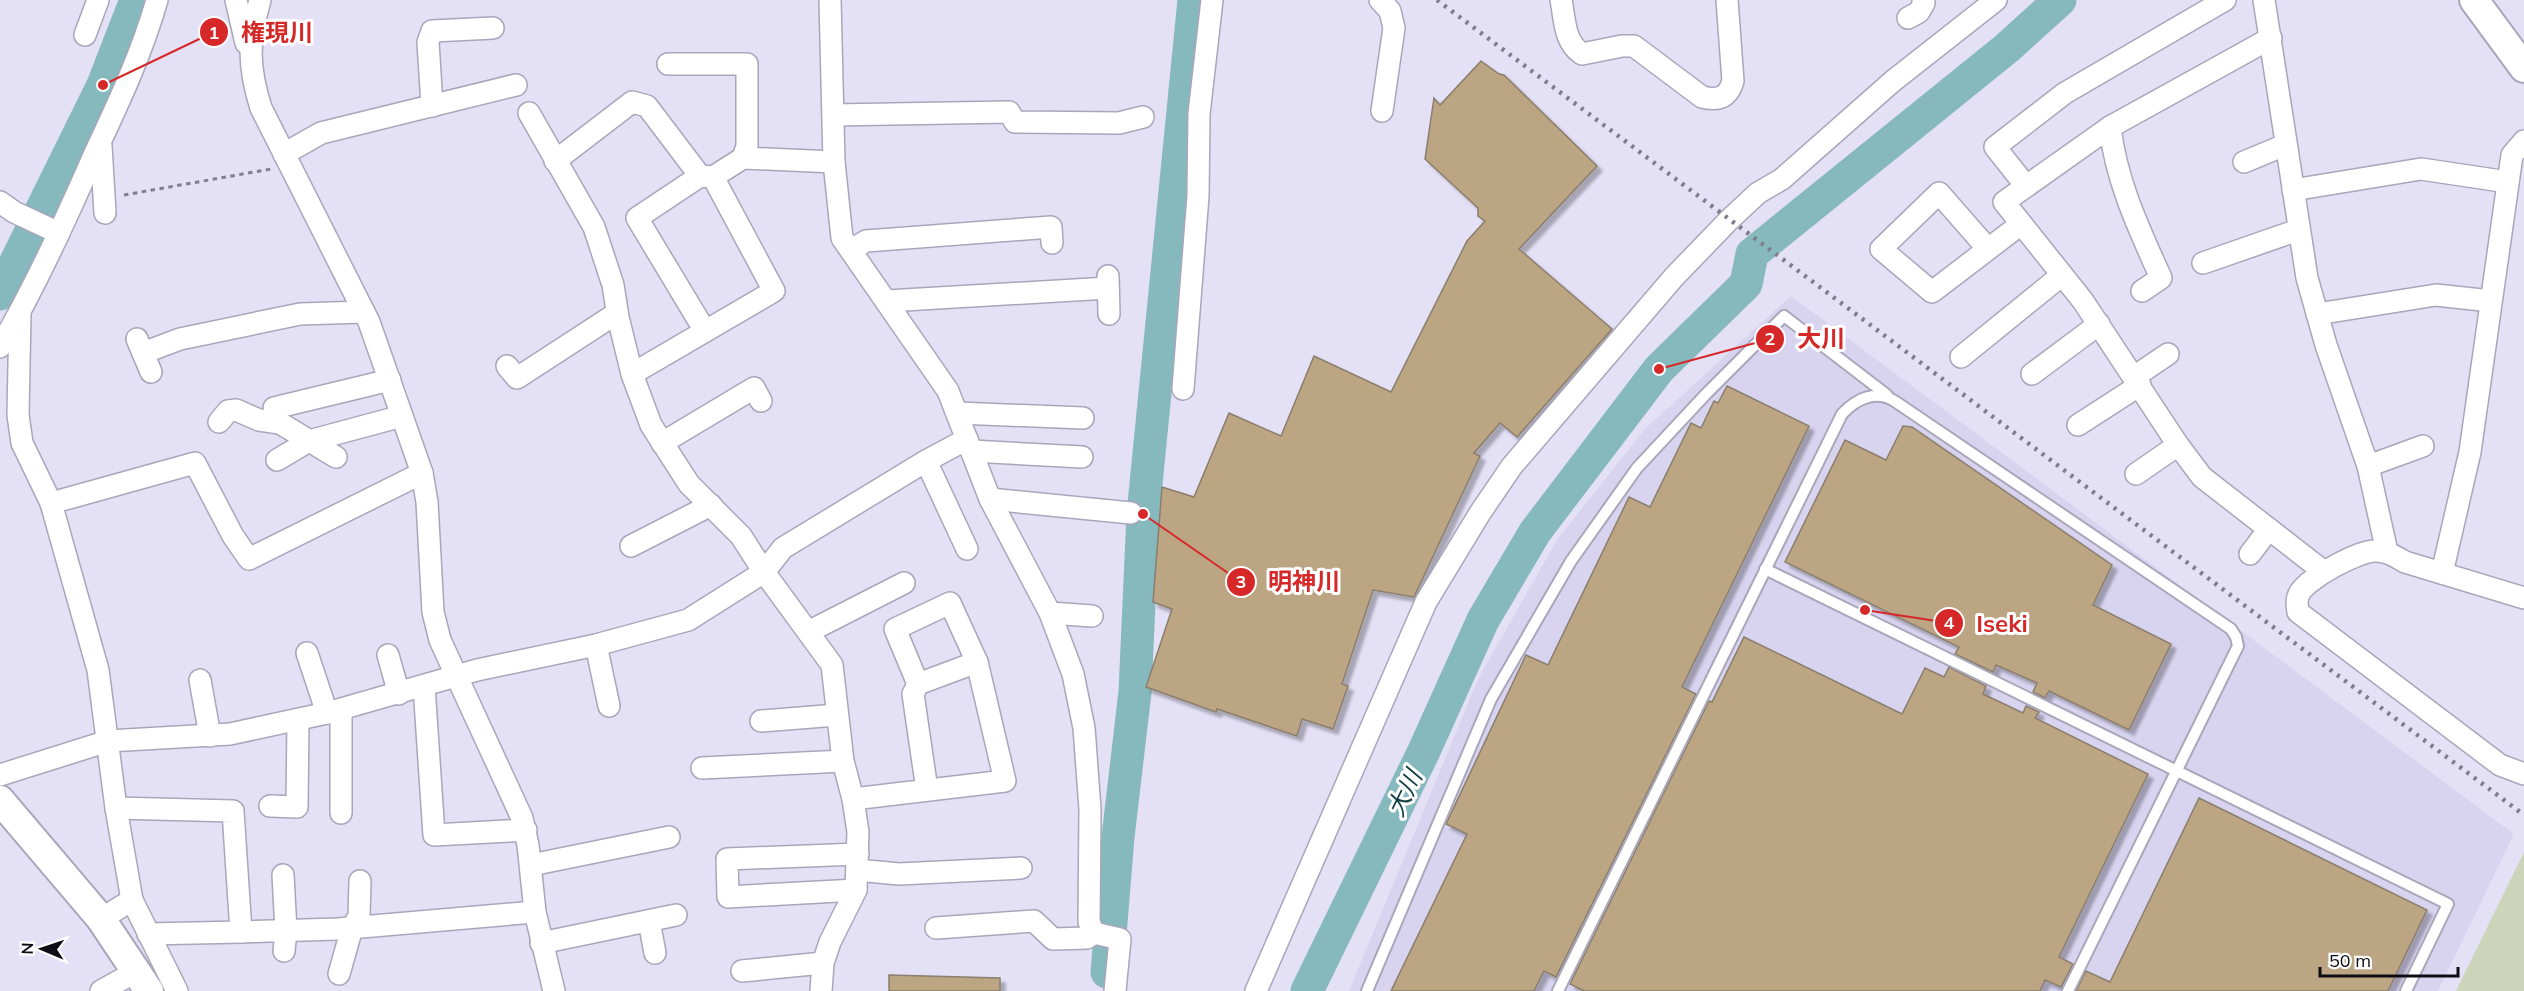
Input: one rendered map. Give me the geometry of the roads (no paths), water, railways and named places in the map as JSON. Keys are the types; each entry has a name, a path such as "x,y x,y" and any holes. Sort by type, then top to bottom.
{"street":[{"path":"85,35 98,0"},
{"path":"0,347 20,313 55,231 100,142 151,21 157,0"},
{"path":"236,0 261,108 364,312 422,473 427,502 433,612 440,640 510,789 526,830 535,912 554,991"},
{"path":"249,59 252,28 260,0"},
{"path":"830,0 834,162 842,238 948,391 990,499 1050,613 1072,674 1084,728 1090,809 1089,922 1102,935"},
{"path":"1183,389 1198,195 1199,114 1212,0"},
{"path":"1380,0 1390,11 1394,28 1382,111"},
{"path":"1561,0 1570,44 1575,50 1582,54 1622,46 1634,46 1702,97 1713,100 1724,97 1733,81 1727,0"},
{"path":"1908,18 1919,12 1924,3 1923,0"},
{"path":"1256,991 1422,612 1480,513 1512,466 1674,278 1729,220 1758,193 1782,179 1893,81 1996,0"},
{"path":"2026,186 1995,147 2065,93 2225,0"},
{"path":"2264,0 2307,278 2368,466 2387,552"},
{"path":"2474,0 2524,68"},
{"path":"432,106 428,42 432,31 492,26"},
{"path":"2271,38 2110,128 2004,202 2099,324 2178,445 2202,477 2324,571"},
{"path":"668,64 747,64 747,147 743,158"},
{"path":"287,160 321,133 516,85"},
{"path":"555,161 632,102 647,106 706,177 774,291 632,374"},
{"path":"833,115 1009,112 1015,122 1107,123 1119,123 1143,117"},
{"path":"529,113 594,227 614,285 617,313 632,374 651,425 689,484 741,536 764,572 810,631 832,665 835,675 843,761 853,799 858,832 857,871 830,942 824,963 821,991"},
{"path":"2110,128 2113,152 2131,211 2161,278 2142,291"},
{"path":"2442,573 2470,452 2512,155 2524,141"},
{"path":"100,142 105,206"},
{"path":"2244,162 2285,145"},
{"path":"705,331 637,218 743,158 834,162"},
{"path":"2293,190 2421,169 2508,182"},
{"path":"1988,249 1939,193 1881,249 1932,292 2021,224"},
{"path":"7,207 55,231"},
{"path":"850,250 866,241 1051,227 1052,243"},
{"path":"2203,264 2298,230"},
{"path":"1961,357 2062,275"},
{"path":"886,301 1108,281 1109,314"},
{"path":"2317,314 2436,295 2491,301"},
{"path":"143,354 180,339 300,314 364,312"},
{"path":"20,313 18,415 22,442 51,503 98,670 116,808 132,900 177,991"},
{"path":"507,366 517,378 617,313"},
{"path":"2032,375 2099,324"},
{"path":"2078,425 2137,381 2168,354"},
{"path":"274,408 390,380"},
{"path":"662,443 754,388 761,401"},
{"path":"219,422 228,411 236,410 259,420 280,423 336,457"},
{"path":"958,413 1083,418"},
{"path":"277,460 309,441 402,416"},
{"path":"0,775 108,741 230,734 298,720 399,694 457,676 596,645 688,620 764,572 783,548 926,461 969,445 1082,457"},
{"path":"2136,474 2178,445"},
{"path":"2368,466 2423,446"},
{"path":"926,461 945,496 967,549"},
{"path":"51,503 195,463 233,536 249,559 422,473"},
{"path":"990,499 1131,513"},
{"path":"631,546 711,505"},
{"path":"2250,554 2269,529"},
{"path":"2524,598 2405,562 2387,552 2371,551 2324,571 2300,592 2296,600 2298,612 2500,765 2524,774"},
{"path":"810,631 904,583"},
{"path":"853,799 1005,781 977,662 950,603 895,629 918,684"},
{"path":"1050,613 1092,616"},
{"path":"596,645 609,706"},
{"path":"307,652 334,711 341,813"},
{"path":"388,655 399,694"},
{"path":"927,790 913,694 918,684 977,662"},
{"path":"200,680 210,736"},
{"path":"424,686 434,835 526,830"},
{"path":"761,721 837,715"},
{"path":"270,806 297,807 298,720"},
{"path":"702,768 843,761"},
{"path":"0,800 102,919 143,981 101,991"},
{"path":"116,808 233,811 241,932"},
{"path":"531,865 669,837"},
{"path":"857,871 728,897 727,859 899,874 1021,868"},
{"path":"283,875 285,941"},
{"path":"339,974 352,928 359,916 360,881"},
{"path":"102,919 132,900"},
{"path":"148,934 241,932 285,941 352,928 535,912"},
{"path":"541,943 676,915"},
{"path":"649,921 655,953"},
{"path":"936,928 1034,921 1053,939 1102,935 1120,939 1115,991"},
{"path":"742,971 824,963"}],"lane":[{"path":"1367,991 1491,699 1572,561 1637,468 1706,394 1784,316 1896,402 2231,629 2236,637 2238,646 2068,991"},
{"path":"1558,991 1842,414 1852,404 1879,395 1896,402"},
{"path":"1765,569 2448,904 2406,991"}],"waterway":[{"path":"0,294 103,85 136,0"},
{"path":"1107,972 1118,837 1135,692 1143,514 1194,0"},
{"name":"大川","path":"1307,991 1423,753 1483,620 1535,532 1659,369 1746,284 1752,254 2007,48 2060,0"}],"railway":[{"path":"1437,0 2524,815"}],"place":[{"name":"権現川","path":"103,85"},
{"name":"大川","path":"1659,369"},
{"name":"明神川","path":"1143,514"},
{"name":"Iseki","path":"1865,610"}]}
